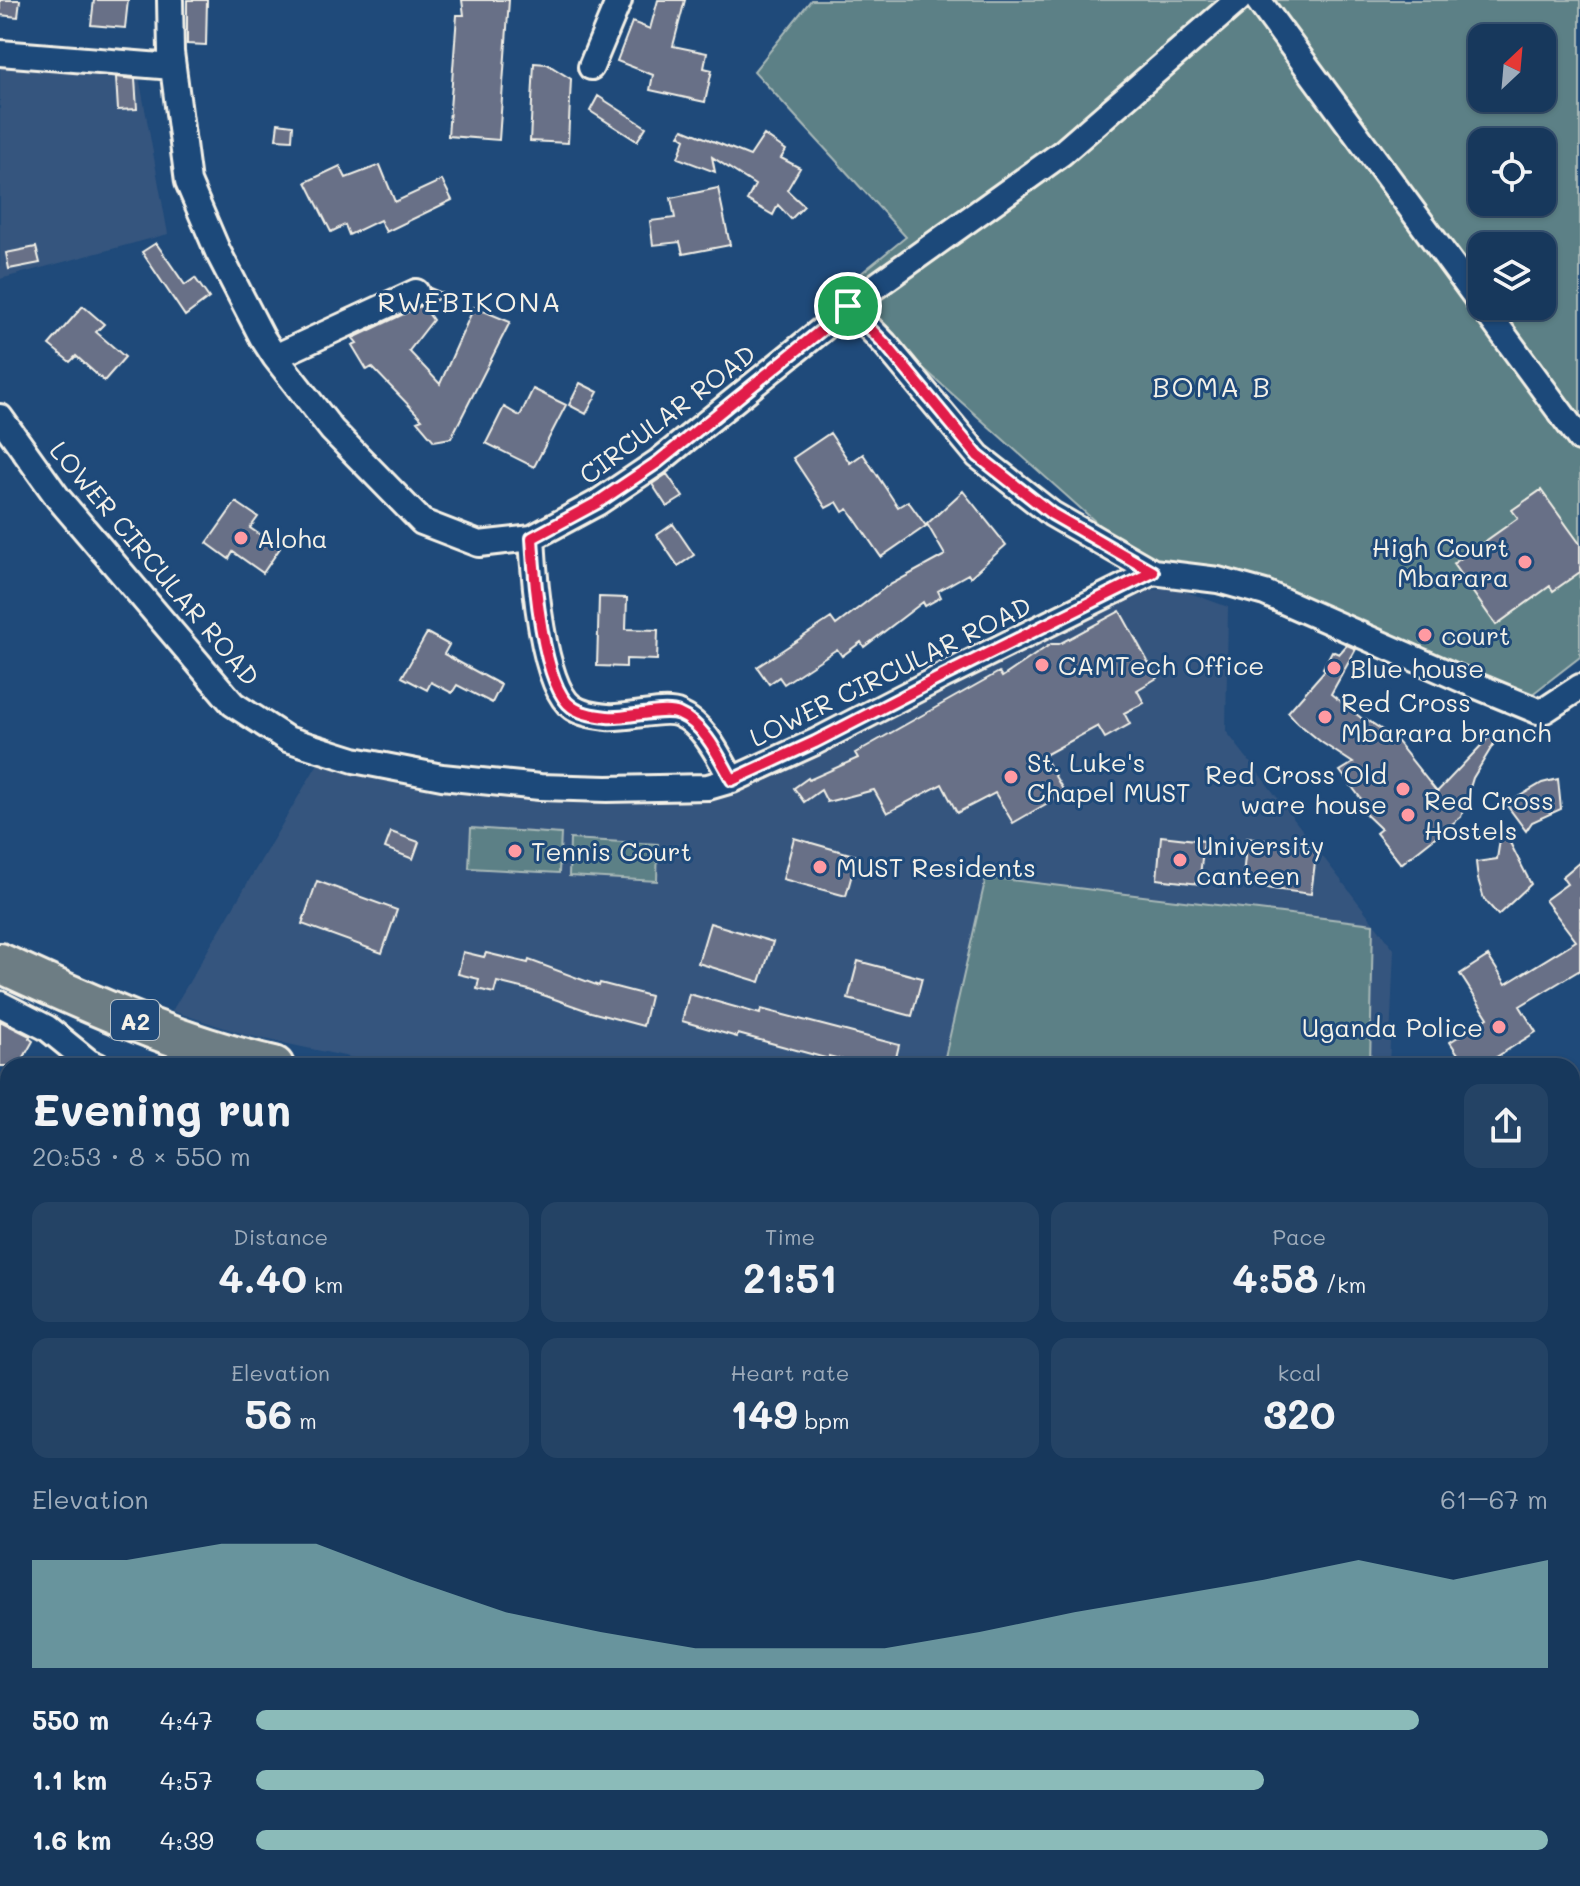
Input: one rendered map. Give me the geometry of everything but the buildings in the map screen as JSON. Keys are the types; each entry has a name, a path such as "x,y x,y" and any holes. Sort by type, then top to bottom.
{"main road":[{"name":"A2","path":"0,963 96,1006 186,1054 215,1058"}],"street":[{"name":"CIRCULAR ROAD","path":"170,0 171,52 188,182 218,252 262,337 332,430 422,522 479,544 532,538 597,503 658,462 848,306 1062,153 1238,0"},
{"path":"591,67 619,0"},
{"path":"1258,0 1580,439"},
{"path":"0,53 173,67"},
{"path":"275,357 416,292"},
{"path":"848,306 885,344 978,456 1052,514 1153,572 1218,580 1265,593 1538,711 1545,710 1580,687"},
{"name":"LOWER CIRCULAR ROAD","path":"0,417 58,498 233,704 287,739 354,760 442,777 540,787 708,787 732,780 815,742 1153,572"},
{"path":"532,538 536,596 549,664 562,696 572,708 609,718 677,713 692,722 706,737 732,780"},
{"path":"0,1004 47,1028 84,1058"}],"shaded area":[{"path":"0,59 138,71 168,234 0,279"},
{"path":"1176,588 1228,607 1226,731 1394,949 1389,1058 354,1058 246,1035 172,1011 320,760 674,799 766,778 1039,632 1124,592"}],"green space":[{"path":"811,0 1580,0 1580,657 1526,699 1144,565 838,292 906,237 754,71"},
{"name":"Tennis Court","path":"471,828 561,834 559,873 469,868"},
{"path":"570,839 658,844 657,881 569,876"},
{"path":"986,877 1373,924 1370,1058 945,1058"}],"place":[{"name":"Aloha","path":"241,538"},
{"name":"High Court Mbarara","path":"1525,562"},
{"name":"court","path":"1425,635"},
{"name":"CAMTech Office","path":"1042,665"},
{"name":"Blue house","path":"1334,668"},
{"name":"Red Cross Mbarara branch","path":"1325,717"},
{"name":"St. Luke's Chapel MUST","path":"1011,777"},
{"name":"Red Cross Old ware house","path":"1403,789"},
{"name":"Red Cross Hostels","path":"1408,815"},
{"name":"Tennis Court","path":"515,851"},
{"name":"University canteen","path":"1180,860"},
{"name":"MUST Residents","path":"820,867"},
{"name":"Uganda Police","path":"1499,1027"}],"district":[{"name":"RWEBIKONA","path":"470,301"},
{"name":"BOMA B","path":"1212,386"}],"route":[{"path":"848,306 885,344 978,456 1052,514 1153,572 815,742 732,780 706,737 692,722 677,713 609,718 572,708 562,696 549,664 536,596 532,538 597,503 658,462 848,306"}]}
